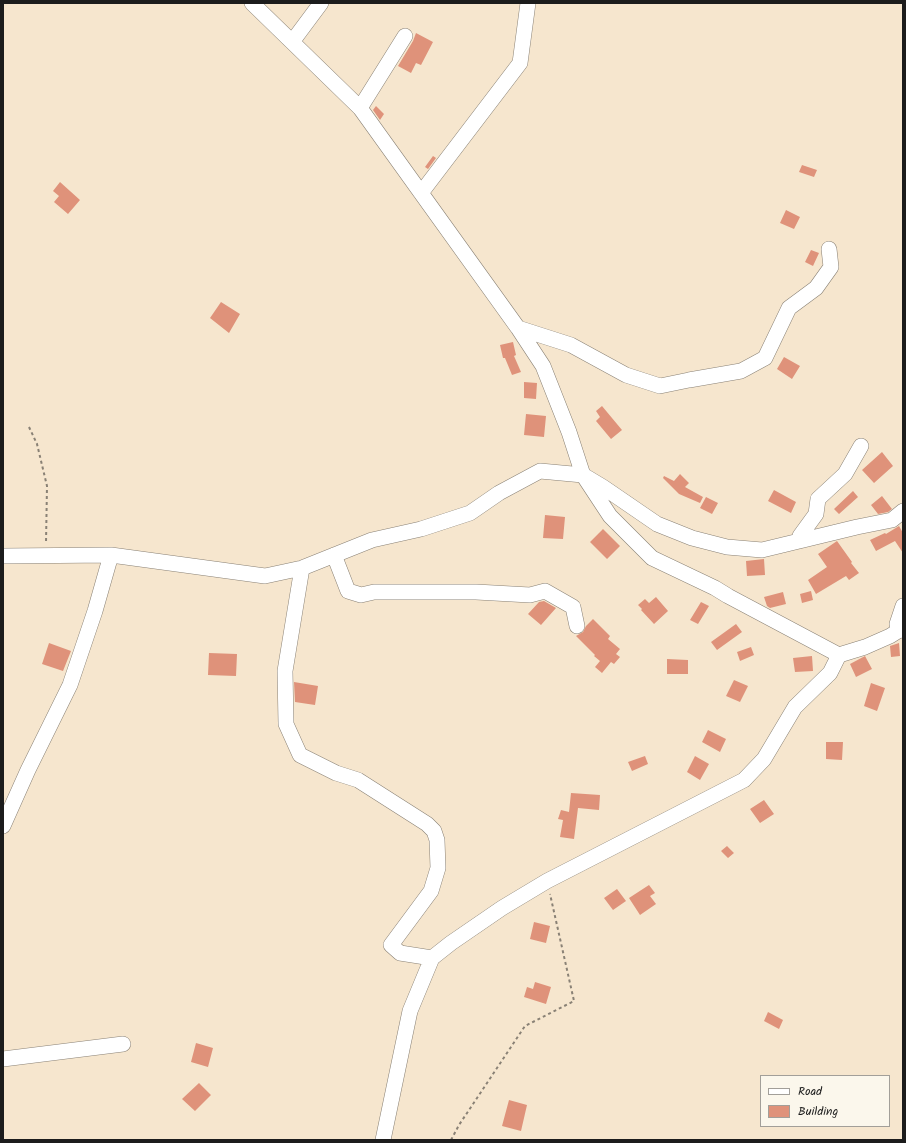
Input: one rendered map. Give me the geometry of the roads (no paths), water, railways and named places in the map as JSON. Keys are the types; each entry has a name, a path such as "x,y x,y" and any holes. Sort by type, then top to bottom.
{"street":[{"path":"252,3 360,108 544,366 569,432 583,475 610,516 652,558 716,588 728,596 839,655 865,647 900,630 897,624 903,606"},
{"path":"292,42 321,3"},
{"path":"421,193 520,63 528,3"},
{"path":"360,108 405,36"},
{"path":"518,328 571,345 626,375 660,386 740,371 765,358 789,308 816,288 831,267 829,249"},
{"path":"799,541 800,536 816,514 818,499 845,474 861,446"},
{"path":"3,556 111,555 265,576 302,568 372,540 421,529 470,513 499,493 540,471 583,475 657,524 692,538 727,547 762,550 892,520 903,511"},
{"path":"3,826 28,770 70,685 95,611 111,555"},
{"path":"334,555 348,591 361,595 374,592 468,592 530,595 545,591 573,607 577,626"},
{"path":"302,568 285,671 286,724 300,755 336,773 358,780 427,824 434,831 437,840 438,868 430,891 391,945 400,953 432,958"},
{"path":"383,1140 410,1011 432,958 489,917 547,881 744,780 764,759 795,707 830,673 839,655"},
{"path":"3,1059 123,1044"}]}
